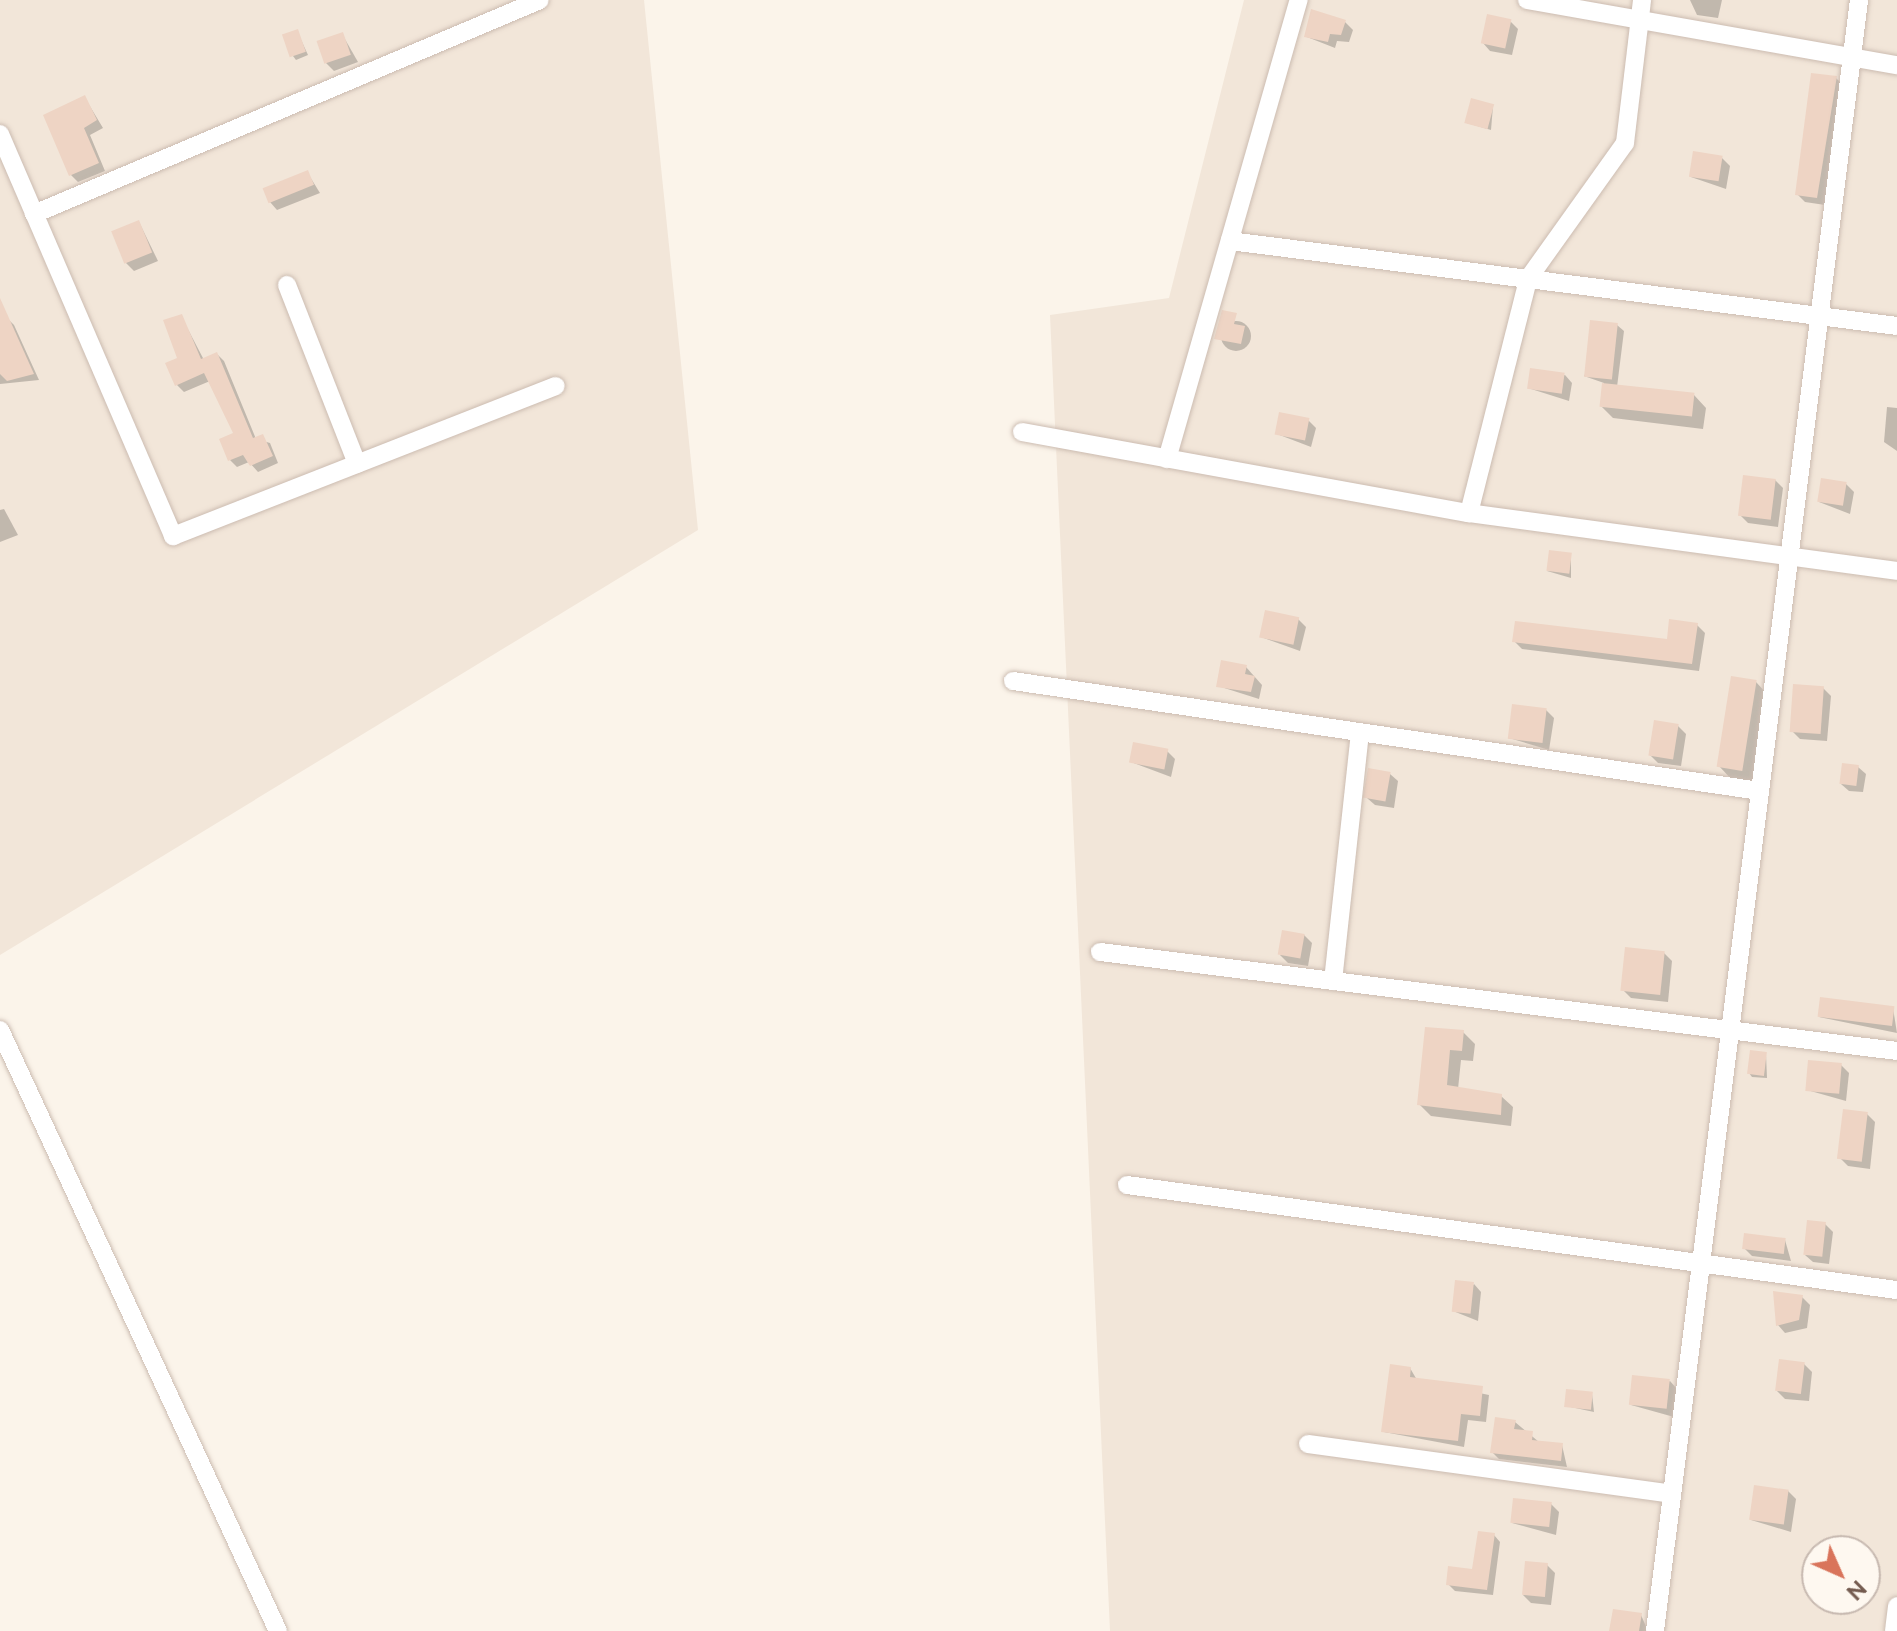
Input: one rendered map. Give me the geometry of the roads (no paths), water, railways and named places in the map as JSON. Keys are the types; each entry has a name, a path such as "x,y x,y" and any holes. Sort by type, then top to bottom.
{"street":[{"path":"34,214 540,0"},
{"path":"1167,459 1299,0"},
{"path":"1527,0 1897,65"},
{"path":"1469,513 1528,279 1625,143 1642,0"},
{"path":"1655,1631 1859,0"},
{"path":"0,134 173,536 556,386"},
{"path":"1230,241 1897,326"},
{"path":"287,285 357,464"},
{"path":"1022,432 1469,513 1897,571"},
{"path":"1013,681 1760,791"},
{"path":"1333,981 1360,732"},
{"path":"1100,952 1897,1051"},
{"path":"0,1030 278,1631"},
{"path":"1127,1185 1897,1290"},
{"path":"1308,1444 1672,1494"},
{"path":"1894,1631 1897,1606"}]}
